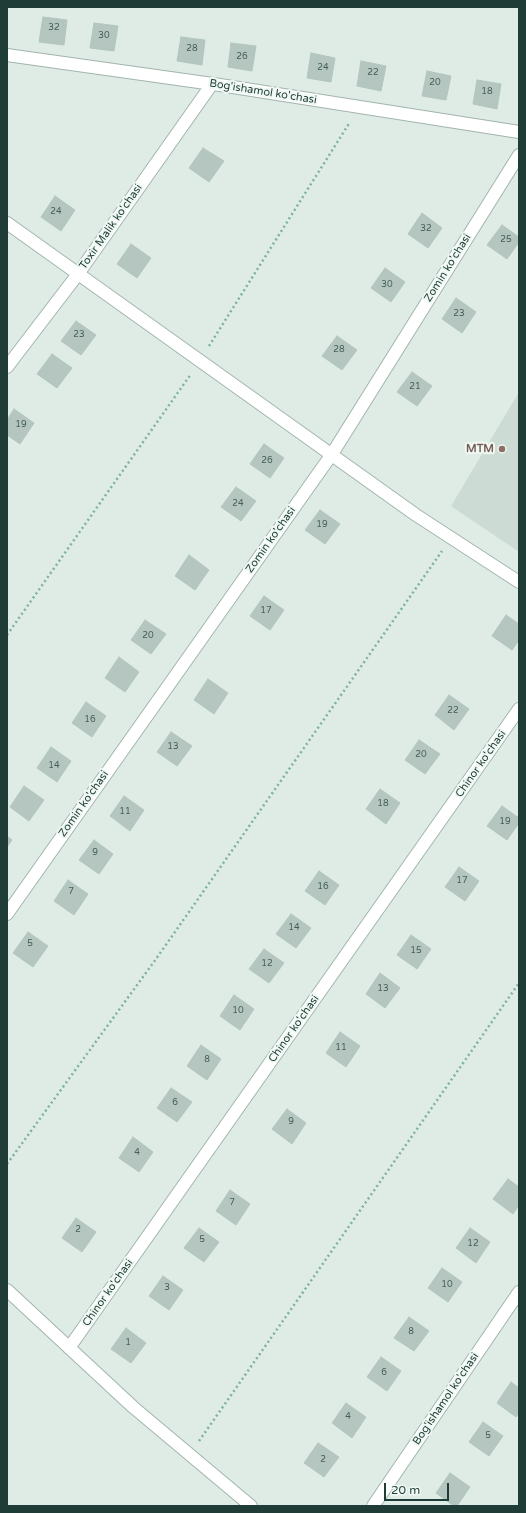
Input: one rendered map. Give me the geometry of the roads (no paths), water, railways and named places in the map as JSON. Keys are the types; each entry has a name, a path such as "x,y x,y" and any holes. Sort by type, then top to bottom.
{"street":[{"name":"Bog'ishamol ko'chasi","path":"7,55 212,84 519,132"},
{"name":"Toxir Malik ko'chasi","path":"7,367 78,274 212,84"},
{"name":"Zomin ko'chasi","path":"7,914 332,454 519,155"},
{"path":"7,223 416,515 519,582"},
{"name":"Chinor ko'chasi","path":"69,1348 519,709"},
{"path":"7,1290 133,1407 251,1506"},
{"name":"Bog'ishamol ko'chasi","path":"373,1506 519,1292"}],"place":[{"name":"MTM","path":"502,449"}]}
